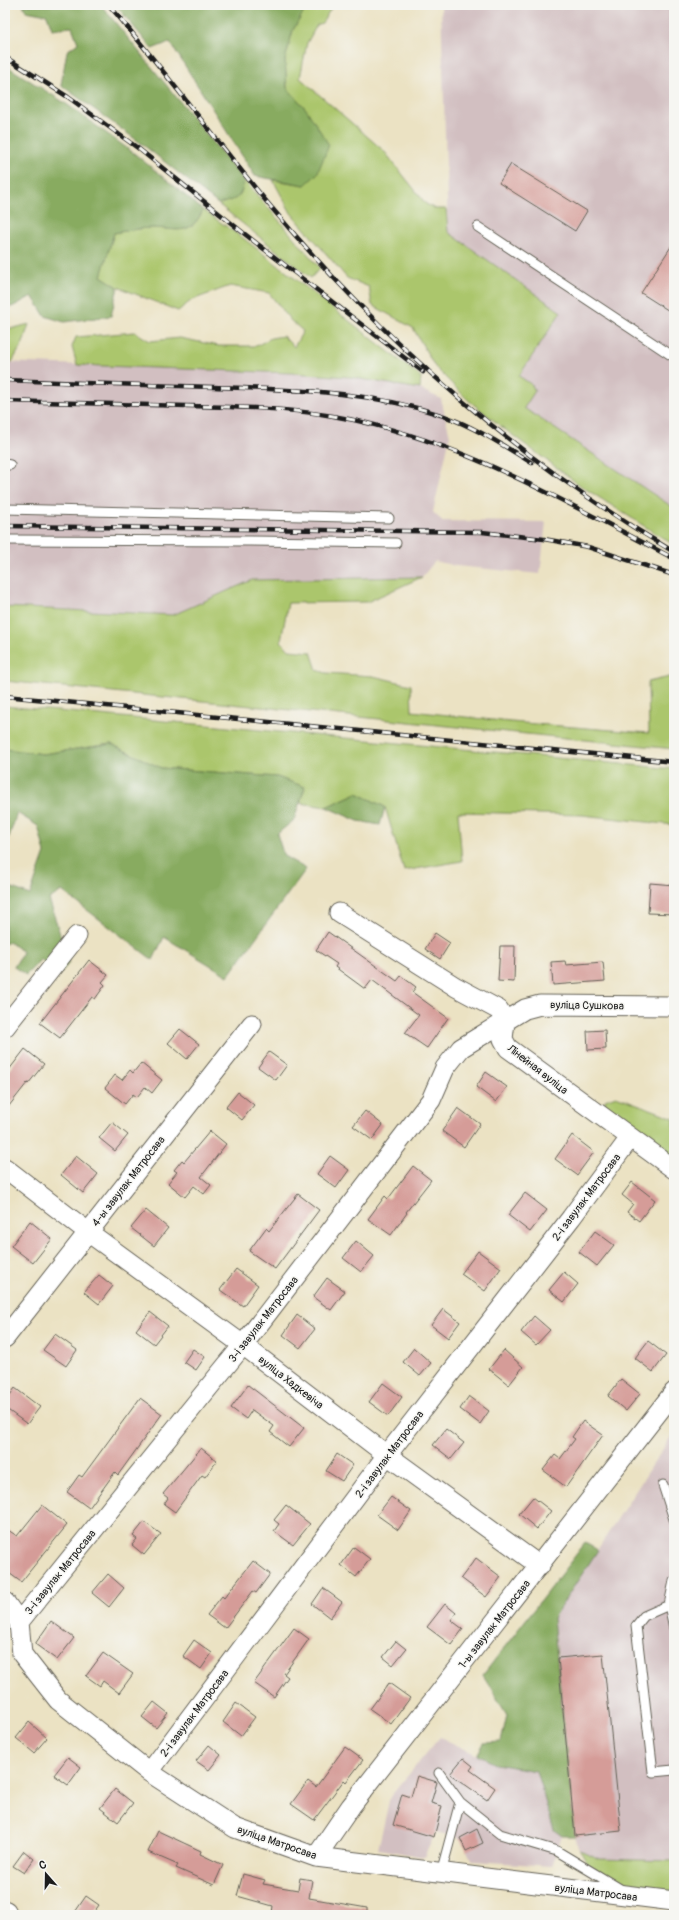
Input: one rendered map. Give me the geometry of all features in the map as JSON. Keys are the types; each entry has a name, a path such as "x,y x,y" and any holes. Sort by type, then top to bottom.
{"street":[{"path":"339,912 456,987 490,1004 499,1010 505,1022"},
{"path":"5,1027 77,936"},
{"name":"вуліца Сушкова","path":"505,1022 525,1009 540,1004 674,1006"},
{"name":"Лінейная вуліца","path":"505,1022 503,1039 508,1048 674,1169"},
{"name":"3-і завулак Матросава","path":"19,1622 243,1345 431,1100 445,1068 461,1048 505,1022"},
{"name":"4-ы завулак Матросава","path":"5,1338 252,1024"},
{"name":"2-і завулак Матросава","path":"150,1772 387,1455 567,1224 630,1138"},
{"name":"вуліца Хадкевіча","path":"5,1168 88,1232 243,1345 387,1455 540,1566"},
{"name":"1-ы завулак Матросава","path":"316,1857 351,1806 540,1566 674,1392"},
{"name":"вуліца Матросава","path":"5,1602 19,1622 22,1654 58,1700 150,1772 235,1828 316,1857 674,1901"}],"lane":[{"path":"478,227 674,357"},
{"path":"5,509 389,518"},
{"path":"5,540 396,543"},
{"path":"664,1485 674,1519"},
{"path":"674,1581 670,1606 674,1628"},
{"path":"670,1606 644,1616 636,1626 653,1772 674,1770"},
{"path":"439,1773 460,1802 500,1834 557,1851 632,1896"},
{"path":"441,1873 460,1802"}],"shaded area":[{"path":"441,5 674,5 674,508 524,408 532,385 519,376 561,312 448,232"},
{"path":"5,362 291,373 349,377 420,389 441,399 450,436 433,512 442,521 546,522 540,574 456,566 435,561 422,577 252,580 174,615 5,607"},
{"path":"674,1432 674,1861 599,1859 580,1850 574,1836 562,1836 552,1866 473,1861 460,1838 436,1832 424,1857 378,1849 390,1797 440,1737 496,1764 558,1658 553,1618"}],"green space":[{"path":"23,5 101,5 244,180 243,186 237,198 218,204 142,144 61,85 67,51 78,43 72,27 52,29 47,15 26,11"},
{"path":"116,5 308,5 293,30 285,60 287,88 306,109 329,145 317,174 305,185 255,176 170,42 152,49"},
{"path":"308,5 333,5 322,23 317,25 307,43 300,78 384,151 426,204 436,209 446,209 448,232 561,312 519,376 532,385 535,391 524,408 674,508 674,545 581,486 503,428 467,399 435,367 413,328 372,305 369,287 347,278 291,213 273,180 305,185 306,109 287,88 285,60 293,30"},
{"path":"5,65 65,103 135,154 203,210 193,225 182,230 146,228 114,233 101,276 118,287 111,316 64,322 45,316 32,296 12,307 5,305"},
{"path":"244,180 320,268 311,278 218,204 236,198 241,191"},
{"path":"203,210 243,238 421,377 420,389 349,377 291,373 77,365 72,347 76,337 135,332 150,341 180,338 219,346 256,346 271,338 283,336 294,347 303,331 291,321 269,293 230,286 192,300 178,311 118,287 101,276 114,233 146,228 182,230 193,225"},
{"path":"29,324 23,343 12,362 5,362 5,328 14,328"},
{"path":"422,577 367,602 288,603 281,641 289,650 311,652 317,670 326,673 373,676 411,685 412,711 511,722 649,733 648,682 674,676 674,749 5,681 5,607 173,615 252,580"},
{"path":"5,706 674,769 674,825 582,815 458,812 462,861 404,871 385,807 357,793 326,807 300,803 305,787 277,777 161,768 111,744 43,754 5,749"},
{"path":"111,744 161,768 277,777 305,787 294,820 277,834 284,856 306,869 228,976 164,937 153,960 62,891 49,899 69,963 58,976 41,959 26,975 14,967 23,952 9,942 5,944 5,885 30,895 45,853 38,826 17,813 9,837 5,836 5,749 43,754"},
{"path":"357,793 385,807 380,825 358,821 326,807"},
{"path":"616,1096 674,1118 674,1162 604,1110 605,1100"},
{"path":"585,1543 598,1550 553,1618 575,1836 562,1836 554,1830 536,1771 496,1764 477,1755 484,1743 501,1742 507,1715 483,1675"},
{"path":"580,1850 599,1859 674,1861 674,1892 646,1889 617,1881 589,1865"}],"building":[{"path":"511,164 587,211 575,231 499,183"},
{"path":"674,242 674,314 641,293"},
{"path":"650,883 674,885 674,914 648,913"},
{"path":"328,932 397,981 401,976 416,987 412,992 448,1018 427,1048 405,1033 419,1015 372,980 365,989 335,967 337,964 316,950"},
{"path":"435,933 450,943 440,959 425,949"},
{"path":"500,946 515,946 514,982 498,981"},
{"path":"89,960 108,975 102,982 105,985 95,999 92,997 60,1038 40,1023"},
{"path":"565,961 566,965 603,962 605,981 553,985 551,962"},
{"path":"180,1029 199,1044 187,1059 168,1043"},
{"path":"605,1030 606,1049 588,1050 587,1031"},
{"path":"25,1049 44,1064 5,1111 5,1075"},
{"path":"269,1052 287,1065 276,1080 258,1067"},
{"path":"141,1063 162,1080 152,1093 145,1087 137,1097 133,1094 125,1104 105,1088 115,1075 122,1080 130,1070 133,1073"},
{"path":"486,1072 507,1087 496,1102 476,1087"},
{"path":"238,1092 254,1105 242,1120 226,1107"},
{"path":"458,1108 480,1124 464,1147 442,1131"},
{"path":"365,1111 383,1125 372,1140 353,1126"},
{"path":"112,1122 128,1135 115,1151 99,1138"},
{"path":"210,1131 226,1144 201,1177 211,1185 204,1194 194,1186 185,1197 168,1183 177,1172 174,1170 182,1160 184,1162"},
{"path":"572,1135 594,1152 577,1175 555,1159"},
{"path":"76,1156 98,1174 83,1193 61,1175"},
{"path":"330,1156 349,1170 336,1188 317,1174"},
{"path":"413,1166 431,1180 406,1212 407,1213 391,1235 368,1219 385,1196 388,1199"},
{"path":"632,1182 655,1200 639,1221 627,1212 633,1204 622,1195"},
{"path":"525,1193 547,1210 530,1232 508,1215"},
{"path":"298,1194 319,1210 275,1269 249,1251 266,1228 269,1231"},
{"path":"146,1210 168,1228 154,1246 131,1228"},
{"path":"30,1221 52,1239 33,1263 11,1246"},
{"path":"595,1231 614,1245 597,1266 579,1252"},
{"path":"356,1241 374,1256 361,1272 343,1258"},
{"path":"478,1251 501,1268 485,1291 461,1274"},
{"path":"236,1269 258,1285 243,1306 220,1290"},
{"path":"564,1272 578,1284 564,1302 549,1290"},
{"path":"99,1275 113,1286 99,1304 84,1292"},
{"path":"327,1278 345,1291 331,1310 313,1297"},
{"path":"443,1309 460,1322 448,1338 431,1325"},
{"path":"150,1312 168,1326 154,1344 136,1330"},
{"path":"297,1315 315,1329 300,1348 283,1335"},
{"path":"534,1316 550,1330 536,1345 521,1332"},
{"path":"55,1334 77,1350 66,1366 43,1350"},
{"path":"648,1341 666,1355 653,1372 635,1358"},
{"path":"414,1348 431,1363 420,1376 403,1362"},
{"path":"193,1349 205,1357 196,1370 184,1362"},
{"path":"504,1350 523,1367 509,1385 489,1369"},
{"path":"621,1379 640,1394 626,1411 608,1396"},
{"path":"383,1383 402,1397 388,1416 369,1402"},
{"path":"248,1385 304,1428 289,1447 270,1432 274,1426 252,1410 246,1419 231,1408"},
{"path":"15,1388 40,1407 27,1424 5,1408 5,1402"},
{"path":"469,1396 489,1411 480,1424 460,1409"},
{"path":"140,1398 162,1414 118,1475 115,1472 89,1508 67,1492 79,1475 82,1477"},
{"path":"583,1421 603,1435 566,1487 543,1470 555,1455 560,1459 575,1439 572,1437"},
{"path":"446,1429 464,1443 451,1459 433,1445"},
{"path":"201,1448 217,1461 205,1477 202,1475 175,1512 164,1504 168,1498 163,1494"},
{"path":"337,1454 353,1465 342,1481 326,1471"},
{"path":"391,1497 411,1511 398,1530 377,1515"},
{"path":"533,1497 551,1511 537,1529 519,1514"},
{"path":"42,1505 67,1525 21,1582 5,1570 5,1528 17,1536"},
{"path":"286,1505 310,1524 293,1545 274,1531 279,1524 274,1520"},
{"path":"144,1522 161,1534 144,1555 132,1545 137,1539 133,1536"},
{"path":"354,1547 370,1559 356,1577 341,1565"},
{"path":"476,1558 501,1577 486,1597 461,1578"},
{"path":"253,1561 270,1574 256,1593 253,1591 225,1628 207,1615 222,1596 224,1598"},
{"path":"108,1574 124,1588 109,1607 92,1593"},
{"path":"323,1588 342,1602 330,1618 312,1604"},
{"path":"445,1604 456,1613 451,1620 463,1629 451,1645 427,1627"},
{"path":"51,1621 74,1638 57,1660 35,1644"},
{"path":"294,1628 309,1639 284,1674 288,1677 274,1697 254,1683"},
{"path":"194,1640 212,1653 201,1669 183,1656"},
{"path":"396,1641 406,1649 393,1665 383,1657"},
{"path":"103,1653 133,1674 119,1693 103,1681 100,1686 86,1676"},
{"path":"603,1654 621,1831 575,1836 558,1658"},
{"path":"389,1683 410,1698 391,1724 370,1709"},
{"path":"154,1702 168,1713 156,1728 142,1717"},
{"path":"236,1703 255,1717 241,1736 223,1722"},
{"path":"29,1722 47,1738 34,1753 16,1738"},
{"path":"209,1745 221,1755 209,1770 196,1761"},
{"path":"345,1747 363,1760 346,1782 344,1780 314,1820 291,1804 308,1781 316,1787"},
{"path":"68,1757 81,1767 68,1785 54,1775"},
{"path":"463,1758 473,1766 470,1770 495,1788 487,1800 450,1774"},
{"path":"417,1776 437,1782 431,1803 442,1806 434,1837 393,1825 402,1794 411,1797"},
{"path":"115,1789 133,1803 118,1822 100,1808"},
{"path":"477,1829 483,1843 466,1851 460,1838"},
{"path":"158,1831 201,1851 200,1854 223,1865 214,1885 176,1868 178,1865 148,1852"},
{"path":"24,1851 34,1859 24,1873 13,1866"},
{"path":"243,1874 265,1880 263,1884 298,1890 300,1878 312,1880 309,1898 367,1908 367,1915 281,1915 272,1913 273,1906 237,1896"},
{"path":"86,1896 99,1905 92,1915 73,1915"}],"railway":[{"path":"109,5 271,207 361,306 408,352 458,397 509,439 617,517 674,552"},
{"path":"5,57 68,97 139,149 246,235 423,372"},
{"path":"5,380 273,389 358,396 415,407 456,420 478,431 532,463"},
{"path":"5,401 260,408 315,413 378,426 422,439 507,473 549,493 671,557"},
{"path":"5,526 482,532 544,539 588,547 674,575"},
{"path":"5,696 674,762"}]}
